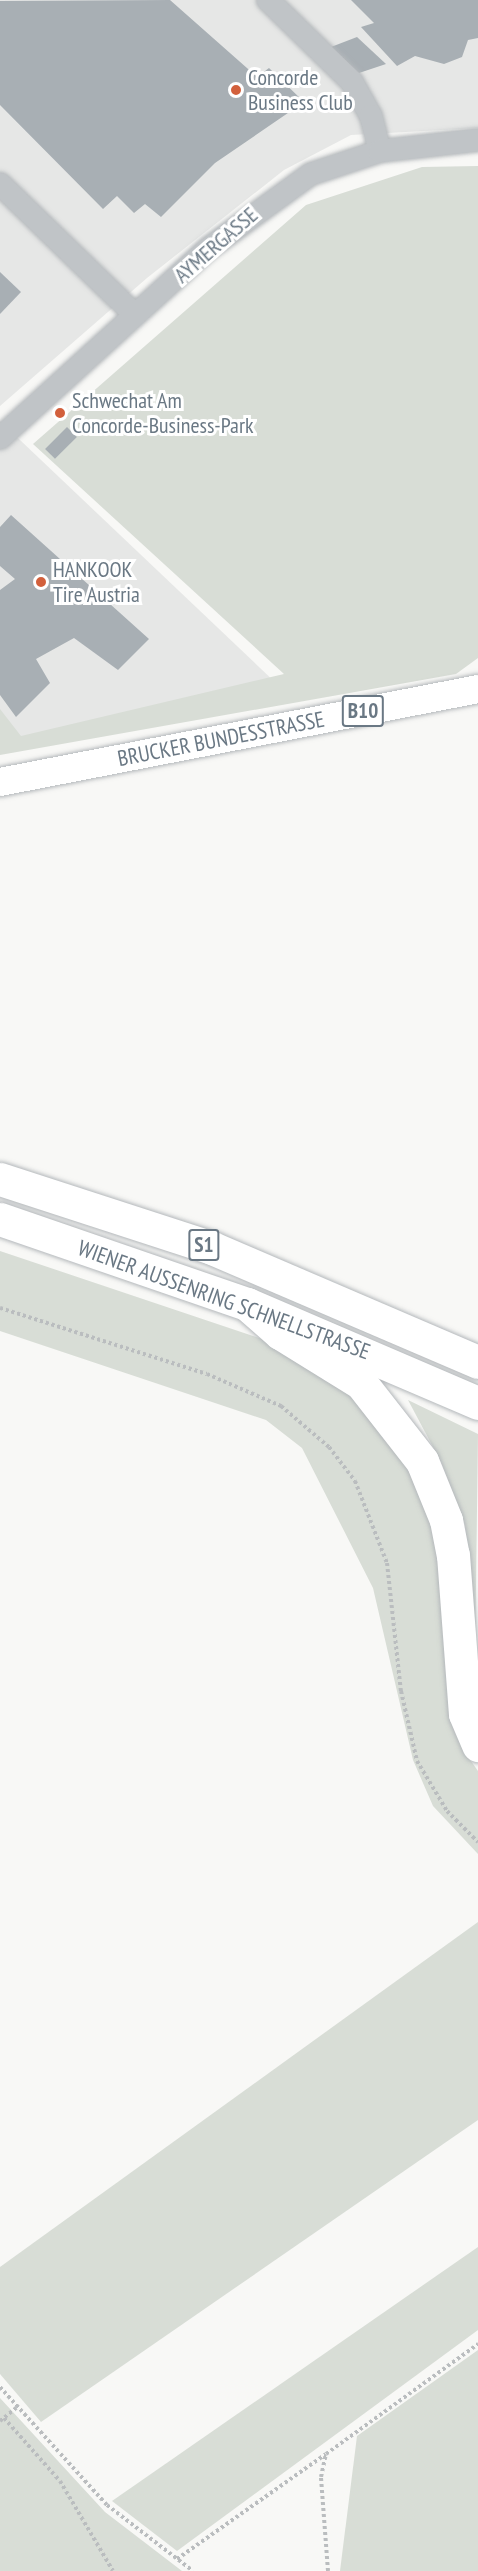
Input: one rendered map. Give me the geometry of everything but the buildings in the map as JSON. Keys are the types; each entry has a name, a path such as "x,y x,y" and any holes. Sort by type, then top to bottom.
{"highway":[{"name":"WIENER AUSSENRING SCHNELLSTRASSE","path":"0,1179 212,1248 402,1327 478,1362"},
{"name":"WIENER AUSSENRING SCHNELLSTRASSE","path":"0,1219 248,1304 478,1402"},
{"path":"248,1304 280,1333 361,1383 422,1461 440,1502 453,1555 465,1713 478,1745"},
{"path":"402,1327 447,1328 478,1339"}],"main road":[{"name":"BRUCKER BUNDESSTRASSE","path":"0,782 475,687"}],"street":[{"path":"268,0 352,82 371,116 380,151"},
{"name":"AYMERGASSE","path":"0,438 135,315 258,208 311,174 380,151 478,140"},
{"path":"0,184 135,315"}],"path":[{"path":"0,1308 207,1374 281,1406 329,1446 355,1481 387,1563 401,1691 417,1761 447,1811 478,1842"},
{"path":"177,2559 478,2344"},
{"path":"0,2387 16,2408 107,2505 193,2571"},
{"path":"16,2408 2,2419 60,2481 113,2571"},
{"path":"326,2454 321,2477 328,2571"}],"shaded area":[{"path":"0,0 478,0 478,128 351,135 284,170 147,278 0,406"},
{"path":"478,166 478,658 456,674 0,755 0,709 21,736 284,674 33,444 306,205 422,167"},
{"path":"0,421 278,685 0,750"},
{"path":"0,1251 274,1343 377,1410 434,1516 466,1754 478,1771 478,1854 433,1806 413,1760 373,1588 302,1448 266,1420 0,1331"},
{"path":"408,1400 478,1434 475,1663 465,1525 441,1462"},
{"path":"478,1922 478,2120 41,2422 0,2374 0,2267"},
{"path":"478,2247 478,2330 177,2551 112,2501"},
{"path":"478,2350 478,2571 340,2571 357,2436"},
{"path":"0,2398 105,2512 182,2571 0,2571"}],"place":[{"name":"Concorde Business Club","path":"236,90"},
{"name":"Schwechat Am Concorde-Business-Park","path":"60,413"},
{"name":"HANKOOK Tire Austria","path":"41,582"}]}
